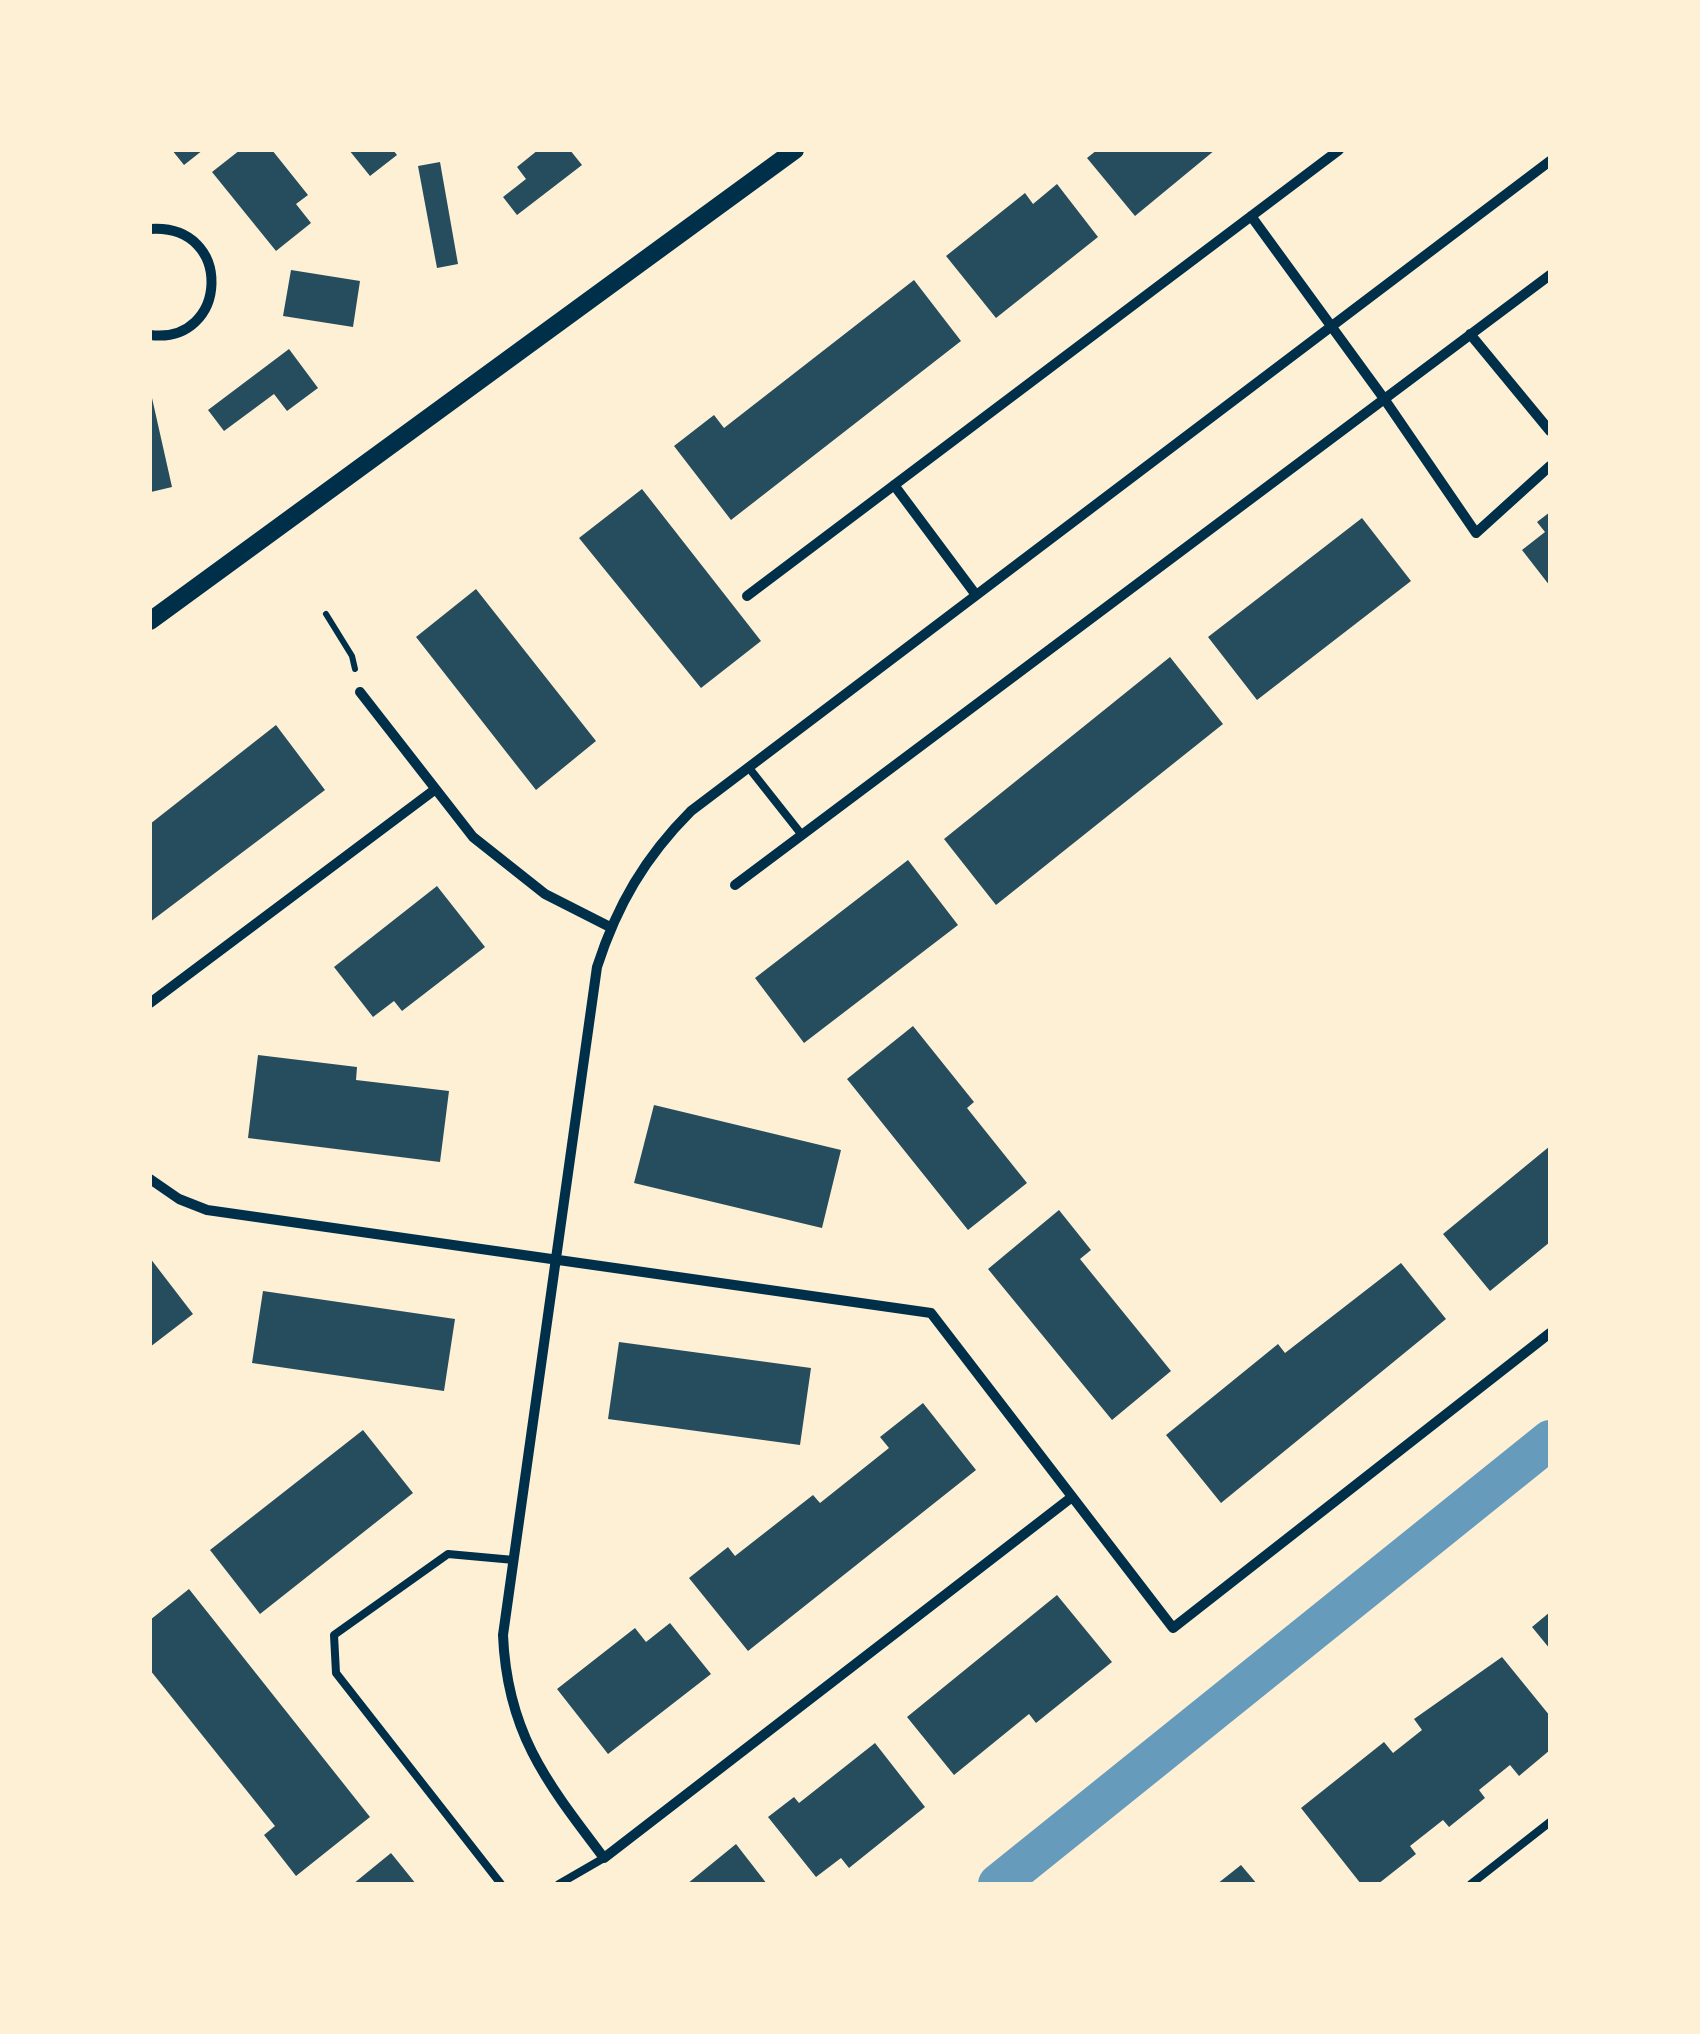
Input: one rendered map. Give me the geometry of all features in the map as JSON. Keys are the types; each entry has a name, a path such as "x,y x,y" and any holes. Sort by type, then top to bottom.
{"street":[{"path":"150,621 795,150"},
{"path":"748,596 1340,150"},
{"path":"1072,1497 604,1858 543,1778 517,1724 508,1695 503,1635 597,967 610,927 629,887 668,834 749,768 1550,161"},
{"path":"1251,216 1385,400 1476,534 1550,466"},
{"path":"150,229 182,233 197,244 208,259 212,277 212,295 192,325 176,333 150,335"},
{"path":"735,885 1550,275"},
{"path":"1470,334 1550,431"},
{"path":"894,486 976,595"},
{"path":"360,692 433,790 473,836 520,876 610,927"},
{"path":"150,1004 433,790"},
{"path":"150,1179 178,1199 208,1210 930,1313 1174,1628 1550,1333"}],"lane":[{"path":"749,768 802,834"},
{"path":"501,1884 336,1673 334,1636 448,1554 514,1560"},
{"path":"1472,1884 1548,1828"},
{"path":"559,1884 604,1858"}],"path":[{"path":"326,614 352,656 360,692"}],"building":[{"path":"172,150 203,150 184,165"},
{"path":"240,150 272,150 308,195 296,204 311,223 276,251 212,172"},
{"path":"349,150 393,150 397,155 370,176"},
{"path":"538,150 570,150 582,165 517,215 503,197 526,179 517,167"},
{"path":"1097,150 1215,150 1135,216 1087,158"},
{"path":"440,162 458,264 437,268 418,166"},
{"path":"1057,184 1098,237 996,318 946,256 1025,193 1033,204"},
{"path":"291,270 360,281 353,327 283,316"},
{"path":"914,280 961,341 731,520 674,446 714,415 724,428"},
{"path":"289,349 318,388 287,411 274,394 224,431 208,410"},
{"path":"150,398 172,487 151,492"},
{"path":"642,489 761,641 701,688 579,538"},
{"path":"1550,512 1550,586 1522,550 1545,532 1537,522"},
{"path":"1362,518 1411,581 1257,700 1208,637"},
{"path":"476,589 596,741 536,790 416,637"},
{"path":"1170,657 1223,724 996,905 944,839"},
{"path":"276,725 325,790 150,922 150,824"},
{"path":"908,860 958,925 804,1043 755,978"},
{"path":"437,886 485,947 402,1011 394,1001 373,1017 334,967"},
{"path":"913,1026 974,1102 967,1108 1027,1183 968,1230 847,1079"},
{"path":"258,1055 357,1067 356,1080 449,1091 440,1162 248,1138"},
{"path":"654,1105 841,1150 822,1228 634,1183"},
{"path":"1550,1146 1550,1242 1490,1291 1443,1234"},
{"path":"1059,1210 1091,1250 1080,1259 1171,1371 1112,1420 988,1269"},
{"path":"150,1258 193,1314 150,1347"},
{"path":"1401,1263 1446,1319 1221,1503 1166,1435 1278,1344 1285,1353"},
{"path":"263,1291 455,1319 444,1391 252,1363"},
{"path":"619,1342 811,1368 800,1445 608,1419"},
{"path":"923,1403 976,1470 748,1651 689,1578 728,1547 735,1556 813,1495 820,1503 889,1448 880,1437"},
{"path":"363,1430 413,1493 260,1614 210,1550"},
{"path":"189,1589 370,1817 296,1876 264,1835 275,1826 150,1670 150,1620"},
{"path":"1057,1595 1112,1662 1036,1723 1029,1714 954,1775 907,1717"},
{"path":"1550,1612 1550,1649 1532,1627"},
{"path":"670,1623 711,1674 608,1754 557,1689 635,1628 646,1642"},
{"path":"1502,1657 1550,1716 1550,1750 1519,1776 1510,1765 1479,1790 1485,1798 1449,1827 1443,1820 1410,1846 1416,1854 1378,1884 1361,1884 1301,1808 1384,1742 1393,1753 1422,1730 1414,1719"},
{"path":"875,1743 925,1807 849,1868 841,1858 816,1877 768,1817 794,1797 799,1803"},
{"path":"736,1844 767,1884 687,1884"},
{"path":"391,1853 416,1884 353,1884"},
{"path":"1241,1865 1257,1884 1217,1884"}],"waterway":[{"path":"998,1884 1550,1440"}]}
